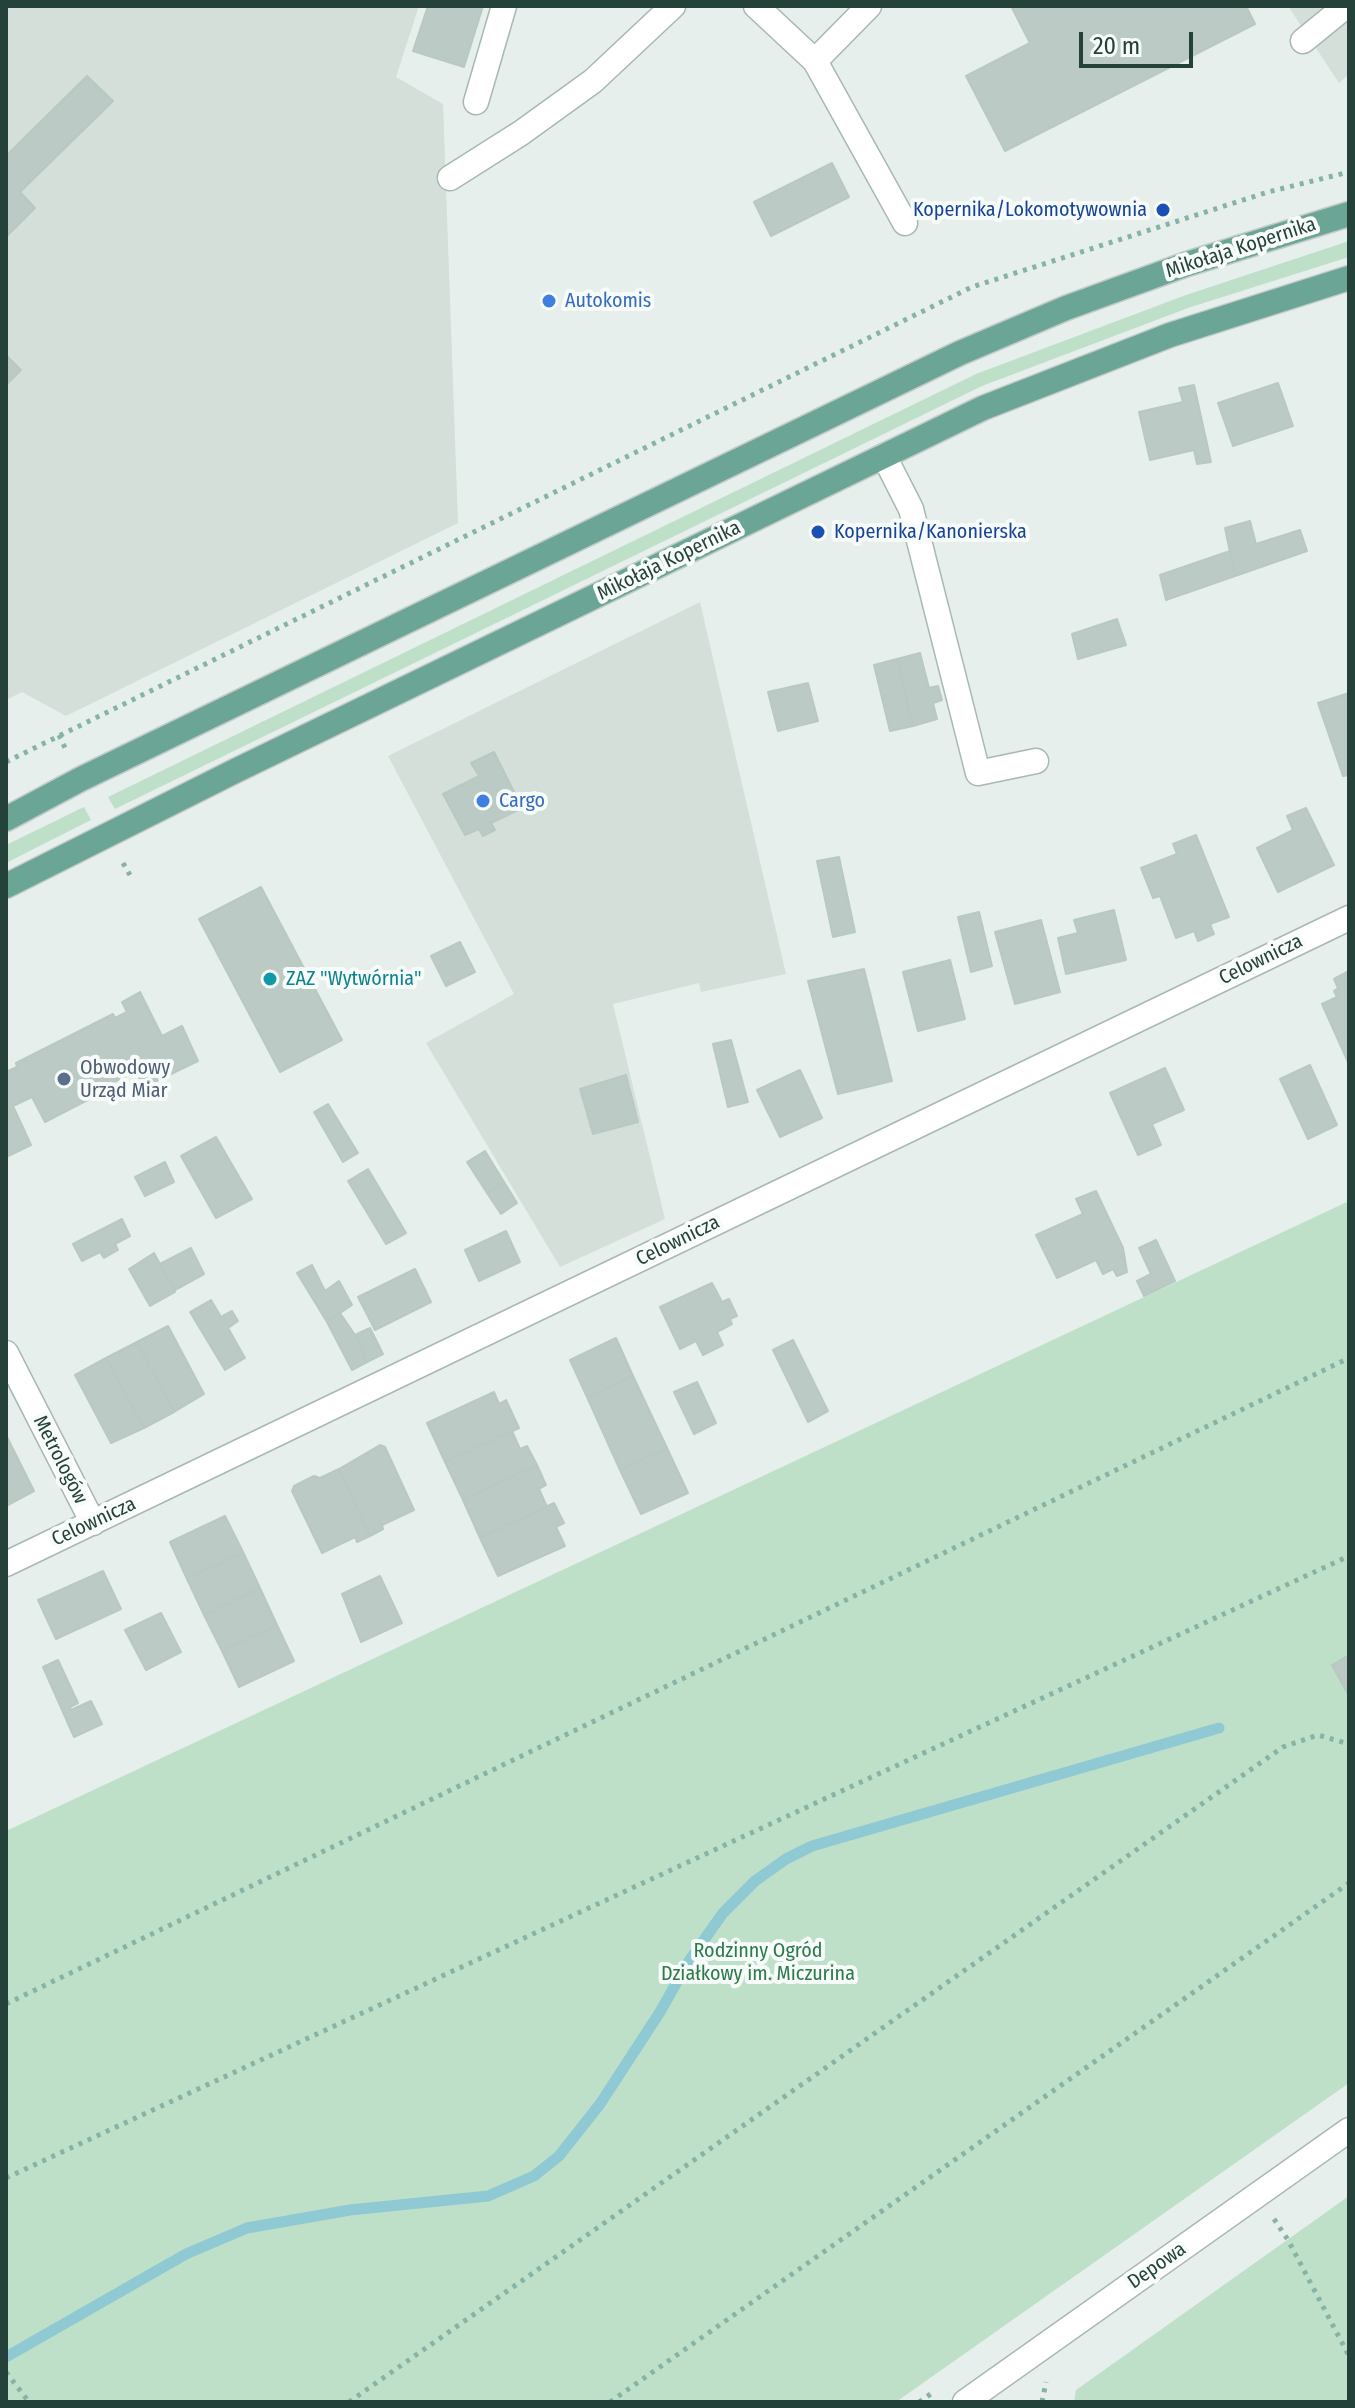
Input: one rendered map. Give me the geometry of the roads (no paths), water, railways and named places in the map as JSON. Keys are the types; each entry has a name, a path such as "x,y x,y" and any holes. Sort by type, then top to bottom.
{"main road":[{"name":"Mikołaja Kopernika","path":"6,819 81,779 960,353 1066,308 1187,264 1349,214"},
{"name":"Mikołaja Kopernika","path":"6,886 235,771 983,408 1170,335 1349,278"}],"street":[{"path":"476,102 504,6"},
{"path":"450,178 521,133 593,81 673,6"},
{"path":"756,6 815,61 905,223"},
{"path":"815,61 869,6"},
{"path":"1303,41 1346,6"},
{"path":"884,456 911,509 978,773 1036,761"},
{"name":"Celownicza","path":"6,1564 1349,918"},
{"name":"Metrologów","path":"6,1353 93,1523"},
{"name":"Depowa","path":"965,2402 997,2393 1258,2194 1349,2130"}],"waterway":[{"path":"6,2357 186,2254 247,2228 350,2210 488,2196 534,2176 559,2156 600,2104 660,2012 687,1964 723,1913 755,1881 786,1859 812,1846 1219,1728"}],"place":[{"name":"Kopernika/Lokomotywownia","path":"1163,210"},
{"name":"Autokomis","path":"549,301"},
{"name":"Kopernika/Kanonierska","path":"818,532"},
{"name":"Cargo","path":"483,801"},
{"name":"ZAZ \"Wytwórnia\"","path":"270,979"},
{"name":"Obwodowy Urząd Miar","path":"64,1079"}],"park label":[{"name":"Rodzinny Ogród Działkowy im. Miczurina","path":"758,1962"}]}
